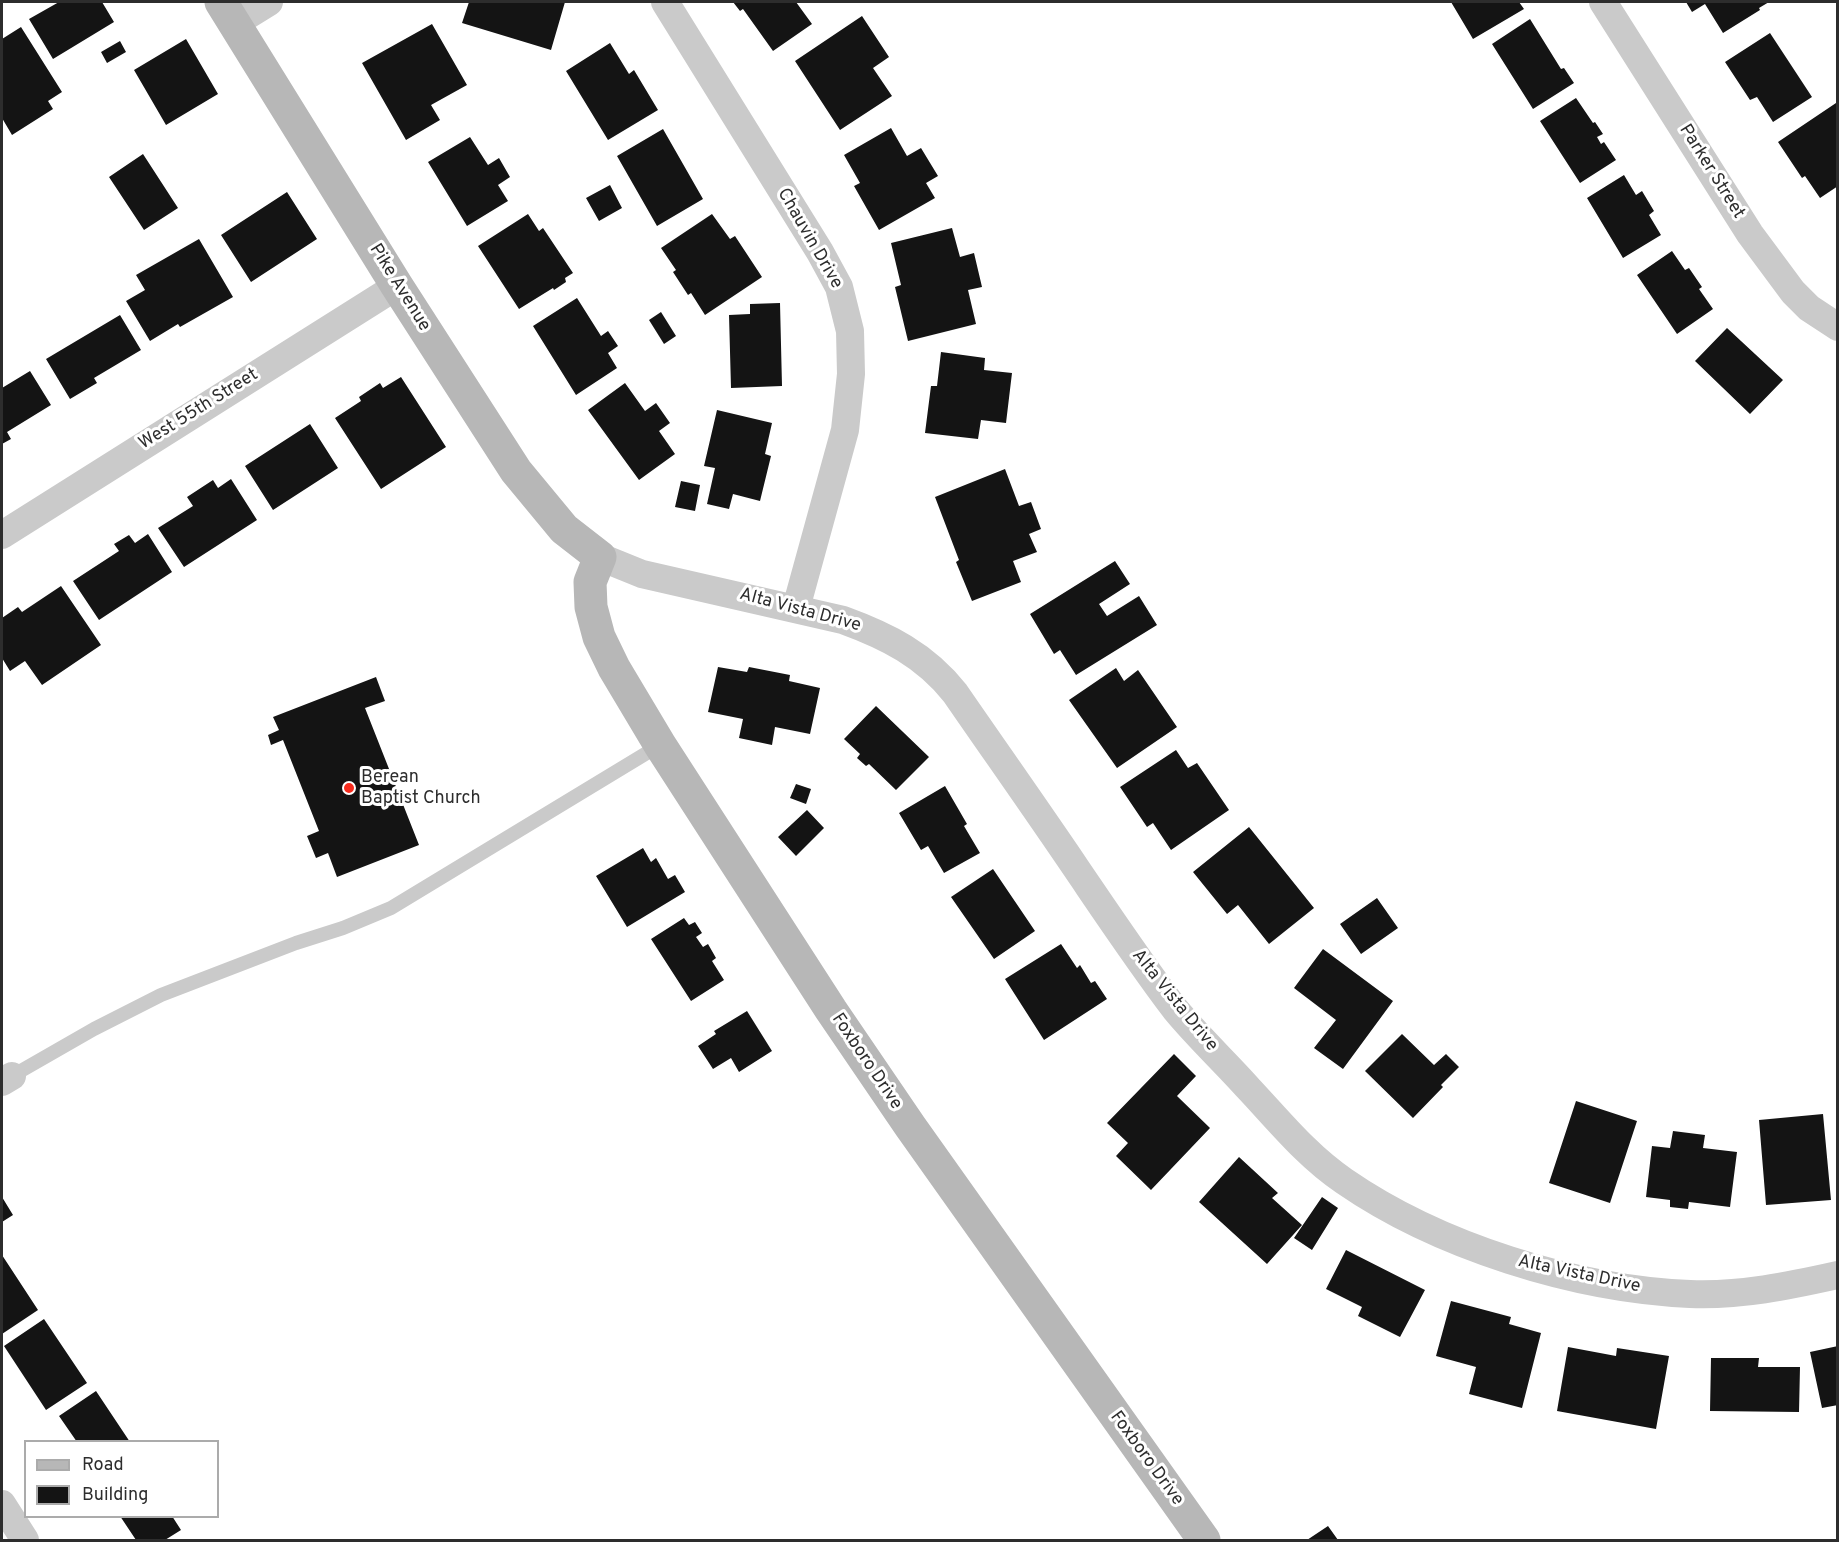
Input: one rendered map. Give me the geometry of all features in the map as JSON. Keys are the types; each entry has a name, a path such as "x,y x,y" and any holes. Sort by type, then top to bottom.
{"street":[{"path":"228,12 269,2"},
{"name":"Chauvin Drive","path":"665,2 820,252 839,287 850,331 851,374 845,430 796,608"},
{"name":"Parker Street","path":"1603,2 1750,234 1793,292 1809,308 1838,327"},
{"name":"Pike Avenue","path":"228,12 397,286 516,471 564,529 600,556"},
{"name":"West 55th Street","path":"2,535 397,286"},
{"name":"Alta Vista Drive","path":"600,556 642,574 843,620 873,631 910,651 945,680 1128,944 1178,1012 1310,1154 1343,1181 1405,1218 1493,1255 1556,1274 1617,1285 1690,1294 1740,1292 1784,1287 1838,1275"},
{"name":"Foxboro Drive","path":"600,556 590,582 591,607 599,637 614,668 660,745 844,1030 1204,1540"},
{"path":"2,1504 25,1540"}],"lane":[{"path":"7,1079 94,1029 161,995 391,908 660,745"}],"building":[{"path":"59,2 102,2 114,22 53,59 29,19"},
{"path":"469,2 565,2 551,50 462,23"},
{"path":"733,2 796,2 812,24 773,51 743,9 740,11"},
{"path":"1451,2 1519,2 1524,9 1473,39"},
{"path":"1686,2 1769,2 1723,33 1705,4 1692,12"},
{"path":"862,16 889,57 873,68 892,96 840,130 795,61"},
{"path":"1530,19 1561,69 1564,68 1574,83 1533,109 1492,44"},
{"path":"432,24 467,85 431,105 440,120 406,140 362,63"},
{"path":"21,27 62,92 48,101 53,109 12,135 2,118 2,39"},
{"path":"1770,33 1812,97 1773,122 1757,97 1750,100 1725,62"},
{"path":"186,39 218,94 166,125 134,70"},
{"path":"120,41 126,52 107,63 101,52"},
{"path":"610,43 629,74 634,70 658,110 608,140 566,71"},
{"path":"1576,98 1603,134 1597,137 1601,144 1604,142 1616,160 1580,183 1540,121"},
{"path":"1836,103 1838,186 1820,198 1805,176 1802,178 1778,142"},
{"path":"891,128 907,156 921,148 938,176 926,183 935,198 879,230 854,186 860,183 844,155"},
{"path":"663,129 703,199 657,226 617,156"},
{"path":"470,137 488,165 499,158 510,177 498,185 508,201 467,226 428,162"},
{"path":"143,154 178,208 144,230 109,177"},
{"path":"1624,175 1636,195 1642,191 1654,211 1649,215 1661,235 1623,258 1587,198"},
{"path":"610,185 622,208 599,221 586,198"},
{"path":"287,192 317,239 251,282 221,235"},
{"path":"528,214 539,231 543,228 573,273 565,278 566,282 554,290 553,288 519,309 478,246"},
{"path":"712,214 730,239 735,236 762,277 705,315 691,293 688,295 673,272 676,270 661,248"},
{"path":"952,228 960,257 974,253 982,287 968,290 976,324 908,341 895,287 901,285 891,243"},
{"path":"199,239 233,297 180,327 178,324 150,341 126,301 145,290 136,275"},
{"path":"1672,251 1685,270 1689,268 1702,287 1699,289 1713,309 1677,334 1637,275"},
{"path":"577,298 601,336 608,331 618,346 608,353 617,368 576,395 533,326"},
{"path":"780,303 782,386 731,388 729,315 750,314 750,304"},
{"path":"661,312 676,336 664,344 649,320"},
{"path":"120,315 141,350 94,378 97,383 70,399 46,359"},
{"path":"1727,328 1783,380 1750,414 1695,361"},
{"path":"941,352 985,358 984,370 1012,373 1006,423 981,420 978,439 925,433 931,386 937,386"},
{"path":"30,371 51,405 7,432 11,439 2,444 2,388"},
{"path":"401,377 446,447 381,489 335,418 361,401 359,397 380,383 383,388"},
{"path":"625,383 645,411 656,403 670,423 659,431 675,454 639,480 588,410"},
{"path":"717,410 772,423 765,454 771,456 760,501 733,494 729,509 707,504 715,468 704,466"},
{"path":"310,424 338,468 273,510 245,466"},
{"path":"1005,469 1019,506 1031,502 1041,529 1029,534 1037,552 1013,561 1021,582 972,601 956,562 959,560 935,497"},
{"path":"231,479 257,520 184,567 158,528 193,506 187,497 213,480 218,488"},
{"path":"681,481 700,485 695,511 675,507"},
{"path":"148,534 172,572 99,620 73,581 119,551 114,544 129,535 135,543"},
{"path":"1115,561 1130,584 1099,604 1107,616 1139,596 1157,625 1076,675 1060,650 1054,654 1030,614"},
{"path":"61,586 101,645 42,685 25,661 10,671 2,658 2,618 18,607 22,612"},
{"path":"718,667 747,672 749,667 790,675 789,681 820,688 810,734 775,727 772,745 739,738 743,719 708,712"},
{"path":"1116,668 1124,681 1138,670 1177,727 1117,768 1069,700"},
{"name":"Berean Baptist Church","path":"376,677 385,701 365,708 419,845 337,877 328,853 316,858 307,836 319,831 283,740 271,745 268,735 279,730 273,717"},
{"path":"876,706 929,757 896,790 869,764 866,766 857,758 860,754 844,739"},
{"path":"1176,750 1188,768 1197,763 1229,810 1171,850 1153,823 1147,827 1120,787"},
{"path":"796,784 811,789 806,804 790,798"},
{"path":"945,786 967,824 964,826 980,853 944,873 928,846 921,850 899,813"},
{"path":"807,810 824,828 796,856 778,837"},
{"path":"1249,827 1314,908 1269,944 1238,905 1227,914 1193,872"},
{"path":"643,848 651,862 656,858 668,879 675,875 685,892 627,927 596,876"},
{"path":"993,869 1035,931 994,959 951,897"},
{"path":"1377,898 1398,928 1361,954 1340,924"},
{"path":"684,918 689,925 695,922 702,933 696,937 703,947 708,944 716,958 712,961 724,980 691,1001 651,939"},
{"path":"1061,944 1077,968 1080,965 1091,983 1095,981 1107,999 1044,1040 1005,979"},
{"path":"1323,949 1393,1001 1343,1069 1314,1048 1336,1020 1294,988"},
{"path":"747,1011 772,1051 739,1072 731,1058 713,1069 698,1046 716,1034 714,1031"},
{"path":"1402,1034 1434,1065 1446,1054 1459,1067 1413,1118 1365,1071"},
{"path":"1174,1054 1196,1076 1177,1096 1210,1128 1151,1190 1116,1156 1128,1143 1107,1123"},
{"path":"1576,1101 1637,1121 1610,1203 1549,1183"},
{"path":"1823,1114 1831,1200 1766,1205 1759,1120"},
{"path":"1673,1131 1705,1135 1703,1148 1737,1152 1730,1207 1689,1202 1688,1209 1670,1207 1670,1200 1646,1197 1652,1146 1670,1148"},
{"path":"1239,1157 1278,1193 1272,1198 1302,1225 1267,1264 1199,1202"},
{"path":"2,1197 13,1215 2,1222"},
{"path":"1322,1197 1338,1208 1312,1250 1294,1238"},
{"path":"1346,1250 1425,1290 1400,1337 1358,1316 1362,1307 1326,1289"},
{"path":"2,1255 38,1310 2,1334"},
{"path":"1451,1301 1511,1317 1509,1324 1541,1333 1522,1408 1469,1394 1476,1367 1436,1356"},
{"path":"44,1319 87,1383 46,1410 4,1346"},
{"path":"1838,1346 1838,1405 1822,1408 1810,1352"},
{"path":"1568,1347 1616,1356 1617,1348 1669,1356 1656,1429 1557,1411"},
{"path":"1711,1358 1759,1358 1758,1367 1800,1367 1799,1412 1710,1411"},
{"path":"96,1391 129,1440 76,1440 59,1416"},
{"path":"121,1518 173,1518 181,1530 165,1540 136,1540"},
{"path":"1328,1526 1338,1540 1307,1540"}],"place":[{"name":"Berean Baptist Church","path":"349,788"}]}
